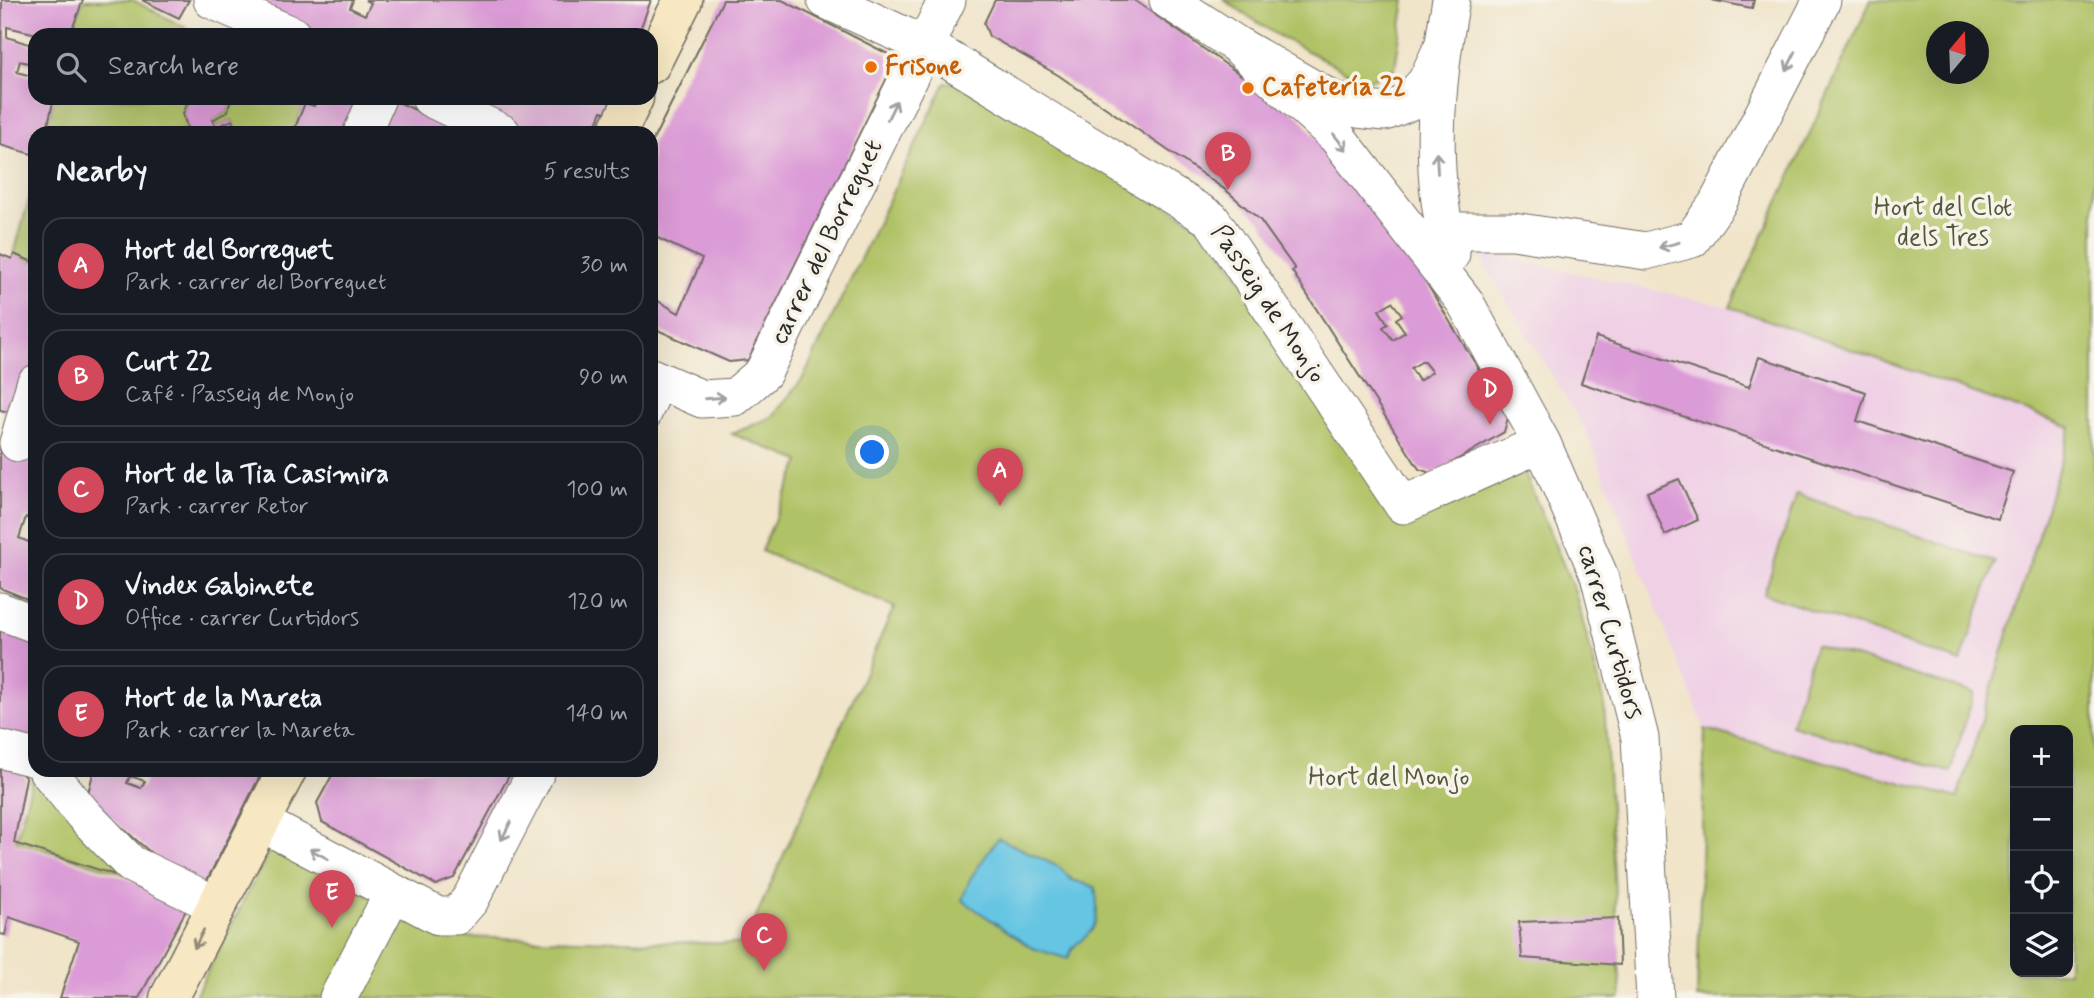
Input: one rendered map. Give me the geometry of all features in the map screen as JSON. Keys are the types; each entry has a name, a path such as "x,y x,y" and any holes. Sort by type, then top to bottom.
{"street":[{"path":"212,0 276,28"},
{"path":"658,50 682,0"},
{"path":"826,0 925,44"},
{"name":"carrer del Borreguet","path":"658,380 702,399 735,397 762,373 947,0"},
{"name":"carrer Curtidors","path":"1168,0 1237,45 1329,98 1358,110 1385,112 1407,103 1426,82 1443,46"},
{"path":"1451,0 1443,46 1436,159 1444,231 1465,302"},
{"path":"1444,231 1513,231 1646,251 1692,239 1717,204 1822,0"},
{"name":"Passeig de Monjo","path":"925,44 1211,219 1403,505 1542,443"},
{"name":"carrer Curtidors","path":"1237,45 1337,136 1465,302 1542,443 1599,575 1640,738 1655,998"},
{"path":"365,126 374,105"},
{"path":"444,105 488,126"},
{"path":"620,126 631,105"},
{"path":"18,443 28,408"},
{"path":"0,611 28,621"},
{"path":"0,749 28,756"},
{"path":"53,777 82,814 131,864 216,905"},
{"path":"169,998 283,777"},
{"path":"260,822 438,916 456,916 470,901 533,777"},
{"path":"338,998 393,893"}],"shaded area":[{"path":"1476,251 1730,307 2071,427 1958,799 1705,729 1586,431"}],"green space":[{"path":"83,0 133,0 186,28 73,28"},
{"path":"1224,0 1405,0 1395,68 1366,82 1275,34"},
{"name":"Hort del Clot dels Tres","path":"1871,0 2094,0 2094,998 1697,998 1705,729 1958,798 2071,427 1730,307"},
{"name":"Hort del Monjo","path":"967,81 1209,232 1402,517 1433,513 1523,469 1575,592 1604,701 1621,998 194,998 273,843 415,920 455,937 744,944 894,607 761,551 800,461 732,434 772,417 803,378 945,83"},
{"path":"52,105 186,105 183,114 187,126 48,126"},
{"path":"229,105 304,105 296,126 234,126 232,120 216,126 213,120 228,111"},
{"path":"28,203 28,260 14,254"},
{"path":"1797,494 1995,562 1961,662 1764,594"},
{"path":"1815,645 1974,693 1950,772 1791,725"},
{"path":"33,777 38,777 132,876 16,841"}],"water":[{"path":"998,838 1059,867 1072,880 1095,887 1095,923 1090,933 1070,952 1068,959 1032,948 962,900 970,879"}],"building":[{"path":"2,0 83,0 73,28 28,28 28,32 7,27 7,37 28,44 28,63 20,61 17,72 28,75 28,105 52,105 48,126 28,126 28,153 0,145"},
{"path":"142,0 189,0 179,18"},
{"path":"248,0 353,0 350,8 365,15 371,3 365,0 651,0 641,28 309,28"},
{"path":"723,0 782,0 888,54 891,70 748,360 729,362 658,330 658,301 679,313 702,259 658,238 658,130"},
{"path":"995,0 1134,0 1298,115 1412,259 1508,418 1504,432 1433,474 1419,469 1292,271 1295,269 1260,220 1227,191 1058,75 989,36 984,23","holes":["1392,302 1402,315 1396,319 1405,332 1393,340 1383,327 1388,324 1379,310","1423,361 1432,372 1419,381 1411,368"]},
{"path":"1711,0 1754,0 1752,8"},
{"path":"186,105 229,105 228,111 213,120 216,126 187,126 183,114"},
{"path":"304,105 362,105 354,126 296,126"},
{"path":"387,105 405,105 449,126 378,126"},
{"path":"475,105 610,105 607,113 602,111 596,126 520,126"},
{"path":"232,120 234,126 218,126"},
{"path":"0,254 12,259 14,254 28,260 28,382 18,414 0,410"},
{"path":"1596,337 1749,387 1759,357 1866,392 1857,421 2013,472 1998,519 1581,383"},
{"path":"0,444 28,455 28,518 26,517 19,538 28,542 28,599 0,588"},
{"path":"1679,479 1698,520 1665,535 1647,492"},
{"path":"0,615 28,625 28,740 0,731"},
{"path":"0,762 15,766 26,778 14,843 192,899 139,998 60,998 79,941 9,917 5,935 0,934"},
{"path":"92,777 130,777 127,783 141,788 145,781 133,777 259,777 205,884 158,859 87,797"},
{"path":"331,777 508,777 454,878 436,885 322,822 317,803"},
{"path":"1618,918 1620,965 1522,958 1519,922"}],"place":[{"name":"Frisone","path":"871,67"},
{"name":"Cafetería 22","path":"1248,88"},
{"name":"Curt 22","path":"1228,190"},
{"name":"Vindex Gabinete","path":"1490,425"},
{"name":"Hort del Borreguet","path":"1000,506"},
{"name":"Hort de la Mareta","path":"332,928"},
{"name":"Hort de la Tia Casimira","path":"764,971"}]}
